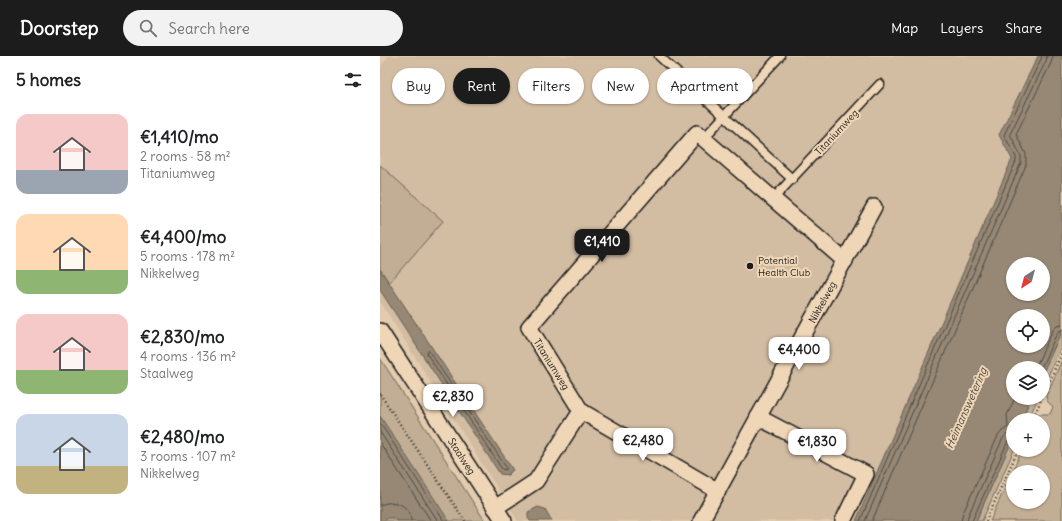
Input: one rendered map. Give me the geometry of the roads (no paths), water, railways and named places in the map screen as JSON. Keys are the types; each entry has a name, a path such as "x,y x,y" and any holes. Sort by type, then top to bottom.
{"street":[{"name":"Titaniumweg","path":"581,410 529,327 697,134 703,139"},
{"path":"703,139 845,261"},
{"name":"Nikkelweg","path":"701,521 874,207"},
{"name":"Staalweg","path":"380,331 504,521"},
{"path":"495,508 536,481 581,410 718,491"},
{"path":"758,417 866,474 843,521"}],"lane":[{"path":"660,56 792,179"},
{"path":"703,139 780,56"},
{"name":"Titaniumweg","path":"773,199 880,84"}],"water":[{"name":"Heimanswetering","path":"1038,56 1062,56 1062,331 1048,361 1006,361 1006,405 1028,405 1024,413 1006,413 1006,454 976,521 856,521 1012,159 999,135"},
{"path":"380,269 513,470 508,475 500,474 380,290"},
{"path":"380,416 449,521 397,521 394,518 387,518 385,521 380,521"},
{"path":"538,507 545,509 552,521 530,521 528,518 528,512"}],"place":[{"name":"Potential Health Club","path":"750,266"}]}
